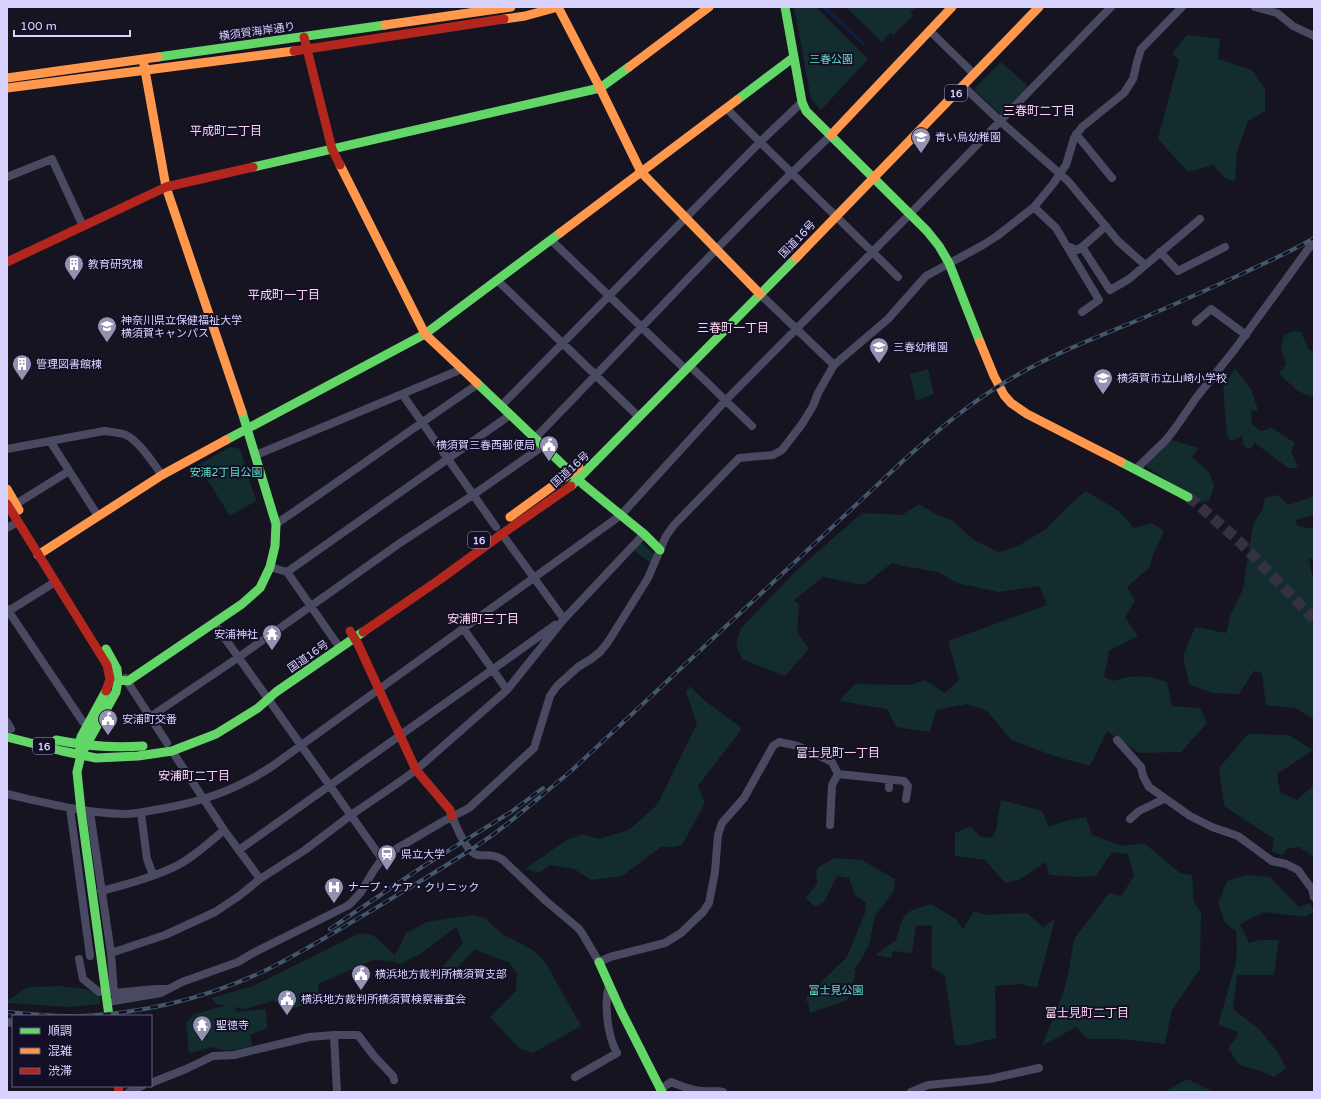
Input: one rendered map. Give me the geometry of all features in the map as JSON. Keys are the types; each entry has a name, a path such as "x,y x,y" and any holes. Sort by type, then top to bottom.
{"main road":[{"name":"横須賀海岸通り","path":"7,78 511,7"},
{"path":"7,88 307,49 525,16 558,7 641,172 757,291"},
{"path":"7,262 166,187 600,88 709,7"},
{"path":"785,7 802,102 806,111 909,215 927,231 938,246 949,263 994,376 1004,395 1028,414 1188,497"},
{"path":"831,135 952,7"},
{"path":"984,51 1027,7"},
{"name":"国道16号","path":"352,634 439,580 496,531 575,476 685,366 868,173 963,86 969,69 1039,7"},
{"path":"304,37 332,149 425,334 575,476 644,534 660,550"},
{"path":"41,553 162,475 425,334 794,57"},
{"path":"101,701 123,681 242,604 260,588 270,567 275,546 276,524 248,428 166,187 143,59"},
{"name":"国道16号","path":"757,291 803,237"},
{"path":"7,489 18,522 41,553 115,663 123,681"},
{"path":"12,504 41,553 55,582 107,665 110,674 108,688 83,745 77,772 109,1015"},
{"name":"国道16号","path":"8,729 80,755 96,758 138,756 174,743 212,726 252,701 266,695 352,634 471,546"},
{"path":"352,634 416,770 450,810 452,816"},
{"path":"110,674 123,681"},
{"path":"91,726 123,681"},
{"name":"国道16号","path":"8,729 83,745 134,747 174,743 216,734 258,708 266,695"},
{"path":"599,962 661,1091"}],"street":[{"path":"7,794 90,812 126,814 141,813 203,798 248,781 271,767 621,515 725,401 909,215 1111,7"},
{"path":"108,1002 161,993 182,982 238,962 351,904 382,859 391,852 465,810 478,800 534,748 550,696 557,686 578,667 600,652 608,642 648,578 666,536 674,525 739,458 773,455 782,450 810,412 818,393 834,365 888,319 926,276 983,245 1034,207 1053,184 1066,164 1076,134 1082,127 1124,92 1133,79 1142,49 1182,7"},
{"path":"1255,7 1277,13 1294,26 1314,36"},
{"path":"930,31 969,69"},
{"path":"963,86 1000,121 1060,173 1118,241 1145,265"},
{"path":"501,406 610,296 685,217 802,102"},
{"path":"726,108 898,277"},
{"path":"1076,134 1112,178"},
{"path":"535,438 792,173 831,135"},
{"path":"7,177 52,159 83,226"},
{"path":"1034,207 1056,228 1099,300 1082,312"},
{"path":"1082,247 1110,290 1129,279 1200,219"},
{"path":"1067,246 1077,250 1106,226"},
{"path":"551,240 642,327 752,426"},
{"path":"1136,469 1166,440 1182,420 1196,398 1246,335 1314,240"},
{"path":"1160,252 1178,271 1225,247"},
{"path":"497,280 636,414"},
{"path":"757,291 834,365"},
{"path":"1196,322 1211,309 1246,335"},
{"path":"256,455 462,369"},
{"path":"276,524 351,474 422,422 478,384"},
{"path":"402,394 473,495 496,531 534,577 564,619"},
{"path":"287,572 510,415"},
{"path":"7,449 104,431 121,434 137,442 162,475"},
{"path":"50,441 98,516"},
{"path":"150,717 543,446"},
{"path":"12,504 69,471"},
{"path":"7,528 18,522"},
{"path":"111,953 149,941 215,912 260,879 305,850 351,815 416,770 507,690 564,619 644,534"},
{"path":"270,567 287,572 338,644"},
{"path":"55,582 8,611 84,722 91,726"},
{"path":"239,850 564,619"},
{"path":"214,623 382,859"},
{"path":"463,628 507,690"},
{"path":"123,681 150,717 174,743 203,798 224,830 260,879"},
{"path":"1117,740 1141,767 1149,787 1164,799 1190,816 1212,827 1238,836 1272,860 1286,864 1298,870 1312,889 1314,897"},
{"path":"452,816 462,838 472,853 479,856 494,856 503,860 546,901 578,928 599,962 610,957 665,943 681,933 703,912 709,903 715,872 718,835 722,823 744,798 773,746 779,742 798,746 832,762 838,774"},
{"path":"838,774 889,784 904,781 908,786 906,798"},
{"path":"830,825 832,785 838,774"},
{"path":"1130,818 1139,811 1164,799"},
{"path":"70,808 90,956"},
{"path":"90,812 111,953 114,993 156,988 168,990"},
{"path":"141,813 147,859 152,875"},
{"path":"101,892 122,886 179,864 198,852 224,830"},
{"path":"79,959 83,979 99,992"},
{"path":"575,1077 617,1053 612,1044 608,1024 606,994 609,984"},
{"path":"152,1083 213,1056 234,1055 309,1037 334,1035 358,1035 374,1056 393,1076 394,1080"},
{"path":"334,1035 337,1092"},
{"path":"911,1092 928,1085 990,1080 1039,1068"},
{"path":"661,1091 671,1082 692,1090 723,1092"},
{"path":"129,1092 140,1087"}],"green space":[{"name":"三春公園","path":"794,7 816,7 868,59 821,110 811,99"},
{"name":"三春公園","path":"846,7 916,7 910,13 913,16 893,35 890,33 882,42"},
{"path":"1187,35 1220,39 1218,59 1252,70 1265,89 1265,111 1248,121 1237,152 1235,181 1225,178 1213,165 1188,172 1158,139 1179,60 1172,54"},
{"path":"1001,62 1028,86 1001,115 974,89"},
{"path":"1293,331 1301,332 1309,350 1314,351 1314,394 1311,397 1298,391 1279,374 1286,364 1281,350 1284,335"},
{"path":"1235,368 1251,389 1258,410 1251,411 1252,424 1260,431 1272,428 1295,443 1291,451 1298,468 1288,468 1255,443 1250,449 1244,446 1242,436 1231,441 1227,435 1223,388"},
{"path":"928,369 934,394 916,401 910,374"},
{"path":"1171,440 1199,448 1192,457 1210,473 1214,487 1209,501 1188,505 1170,482 1145,466"},
{"name":"安浦2丁目公園","path":"230,447 240,449 256,501 230,516 198,465"},
{"path":"1086,491 1119,511 1134,528 1152,523 1164,531 1149,568 1127,587 1135,601 1125,617 1138,636 1109,651 1104,677 1114,681 1134,676 1161,680 1167,682 1172,706 1200,708 1207,723 1181,752 1139,753 1107,731 1090,766 1054,756 1011,740 987,711 967,704 936,710 930,732 896,727 887,709 839,701 855,684 911,685 925,680 945,693 959,680 948,641 1047,605 1039,586 999,592 957,583 938,572 892,563 864,585 823,577 794,600 799,604 797,632 809,649 785,676 742,659 736,645 741,628 797,570 862,513 902,515 919,504 935,514 952,520 974,540 999,552 1018,546 1046,529 1066,508"},
{"path":"1278,495 1288,505 1314,496 1314,515 1295,520 1298,526 1314,529 1314,558 1309,559 1312,575 1314,577 1314,719 1295,708 1266,705 1262,673 1254,671 1239,694 1212,693 1189,684 1183,656 1195,627 1226,633 1230,616 1243,589 1253,525 1263,508 1265,498"},
{"path":"639,543 642,543 655,555 651,563 633,550"},
{"path":"690,686 705,701 739,726 741,730 698,786 705,803 682,845 674,847 661,847 622,876 591,880 574,869 550,865 539,873 525,869 565,841 583,834 599,839 629,830 657,805 697,724 686,692"},
{"path":"1248,734 1289,735 1313,750 1277,774 1280,792 1297,800 1314,785 1314,857 1299,847 1286,849 1283,855 1272,852 1274,839 1224,806 1219,768"},
{"path":"1001,800 1042,811 1049,827 1061,822 1086,817 1092,835 1123,846 1144,843 1180,873 1192,875 1194,901 1201,913 1200,969 1172,1010 1165,1044 1145,1041 1087,1039 1076,1027 1042,1046 1063,994 1074,939 1109,893 1121,896 1134,876 1128,854 1112,852 1096,876 1079,877 1049,875 1046,862 1019,880 1005,883 985,860 955,856 955,833 970,826 981,837 992,838 996,830"},
{"name":"富士見公園","path":"834,858 862,860 895,879 894,891 875,916 869,945 854,969 856,972 848,1000 810,1013 808,1001 806,1002 807,996 847,957 865,913 866,903 855,895 849,878 837,876 824,902 815,907 806,898 817,884 817,869"},
{"path":"1247,875 1270,877 1299,907 1310,903 1314,912 1305,917 1264,912 1240,924 1249,943 1259,940 1279,940 1274,975 1237,975 1233,1009 1260,1030 1278,1053 1286,1068 1274,1077 1261,1071 1239,1065 1228,1048 1236,1039 1238,1032 1218,1025 1237,954 1236,931 1225,923 1218,903 1227,881"},
{"path":"931,904 956,919 963,929 974,911 986,915 1027,913 1043,927 1055,919 1037,988 1021,984 995,986 996,1038 968,1045 955,1045 945,976 931,967 932,925 916,926 912,953 893,951 891,958 875,955 896,940 903,918 906,914 915,909"},
{"path":"472,915 485,918 502,934 533,950 545,962 581,1026 533,1053 519,1048 490,1017 516,991 517,973 508,962 475,949 444,982 437,973 463,943 456,927 420,954 400,964 391,961 373,960 318,984 319,1001 295,1008 273,1001 245,1009 234,1007 237,1012 266,1009 267,1028 250,1035 252,1046 227,1050 213,1047 189,1053 186,1023 193,1015 226,1006 216,1004 211,998 253,986 360,933 373,935 395,955 406,933 427,922"},
{"path":"59,986 85,989 99,994 100,1004 69,1007 7,1003 7,1001 26,988"},
{"path":"1187,1079 1214,1092 1164,1092"}],"waterway":[{"path":"824,7 864,44"}],"tunnel":[{"path":"1188,497 1240,542 1314,619"}],"railway":[{"path":"94,1015 128,1012 173,1003 218,990 260,973 302,951 371,911 477,846 570,772 904,460 969,406 997,387 1042,362 1073,347 1148,316 1235,277 1285,254 1314,238"},
{"path":"330,929 422,867 511,812 543,788"},
{"path":"7,1012 45,1015"}],"traffic: fast":[{"path":"785,7 802,102 806,111 927,231 939,246 949,263 980,342"},
{"path":"158,57 385,25"},
{"path":"737,100 794,57"},
{"path":"253,167 600,88 629,67"},
{"path":"226,440 425,334 560,233"},
{"path":"571,486 796,258"},
{"path":"477,383 584,485 644,534 660,550"},
{"path":"110,674 119,680 128,681 242,604 260,588 270,567 275,546 276,524 242,412"},
{"path":"1121,462 1188,497"},
{"path":"7,737 96,758 138,756 172,751 216,734 258,708 276,692 363,632"},
{"path":"83,751 116,692 118,680 117,669 106,649"},
{"path":"106,691 81,737 79,744 81,755 77,772 109,1015"},
{"path":"56,740 100,746 143,746"},
{"path":"599,962 621,1011 662,1092"}],"traffic: slow":[{"path":"385,25 511,7"},
{"path":"558,7 641,172 760,294"},
{"path":"504,19 525,16 558,7"},
{"path":"629,67 709,7"},
{"path":"831,135 952,7"},
{"path":"796,258 1039,7"},
{"path":"7,88 294,51"},
{"path":"7,78 158,57"},
{"path":"143,59 166,187 242,412"},
{"path":"560,233 737,100"},
{"path":"340,165 425,334 477,383"},
{"path":"980,342 994,376 1004,395 1011,403 1027,414 1121,462"},
{"path":"38,555 162,475 226,440"},
{"path":"510,517 579,467"},
{"path":"7,489 19,510"}],"traffic: jam":[{"path":"294,51 504,19"},
{"path":"304,37 332,149 340,165"},
{"path":"7,262 166,187 253,167"},
{"path":"363,632 571,486"},
{"path":"7,504 107,665 110,679 106,691"},
{"path":"350,631 358,644 416,770 450,810 452,816"},
{"path":"118,1087 119,1092"}],"place":[{"name":"青い鳥幼稚園","path":"921,154"},
{"name":"教育研究棟","path":"74,281"},
{"name":"神奈川県立保健福祉大学 横須賀キャンパス","path":"107,343"},
{"name":"三春幼稚園","path":"879,364"},
{"name":"管理図書館棟","path":"22,381"},
{"name":"横須賀市立山崎小学校","path":"1103,395"},
{"name":"横須賀三春西郵便局","path":"549,462"},
{"name":"安浦神社","path":"272,651"},
{"name":"安浦町交番","path":"108,736"},
{"name":"県立大学","path":"387,871"},
{"name":"ナープ・ケア・クリニック","path":"334,904"},
{"name":"横浜地方裁判所横須賀支部","path":"361,991"},
{"name":"横浜地方裁判所横須賀検察審査会","path":"287,1016"},
{"name":"聖徳寺","path":"202,1042"}],"district":[{"name":"三春町二丁目","path":"1039,111"},
{"name":"平成町二丁目","path":"226,131"},
{"name":"平成町一丁目","path":"284,295"},
{"name":"三春町一丁目","path":"733,328"},
{"name":"安浦町三丁目","path":"483,619"},
{"name":"富士見町一丁目","path":"838,753"},
{"name":"安浦町二丁目","path":"194,776"},
{"name":"富士見町二丁目","path":"1087,1013"}]}
